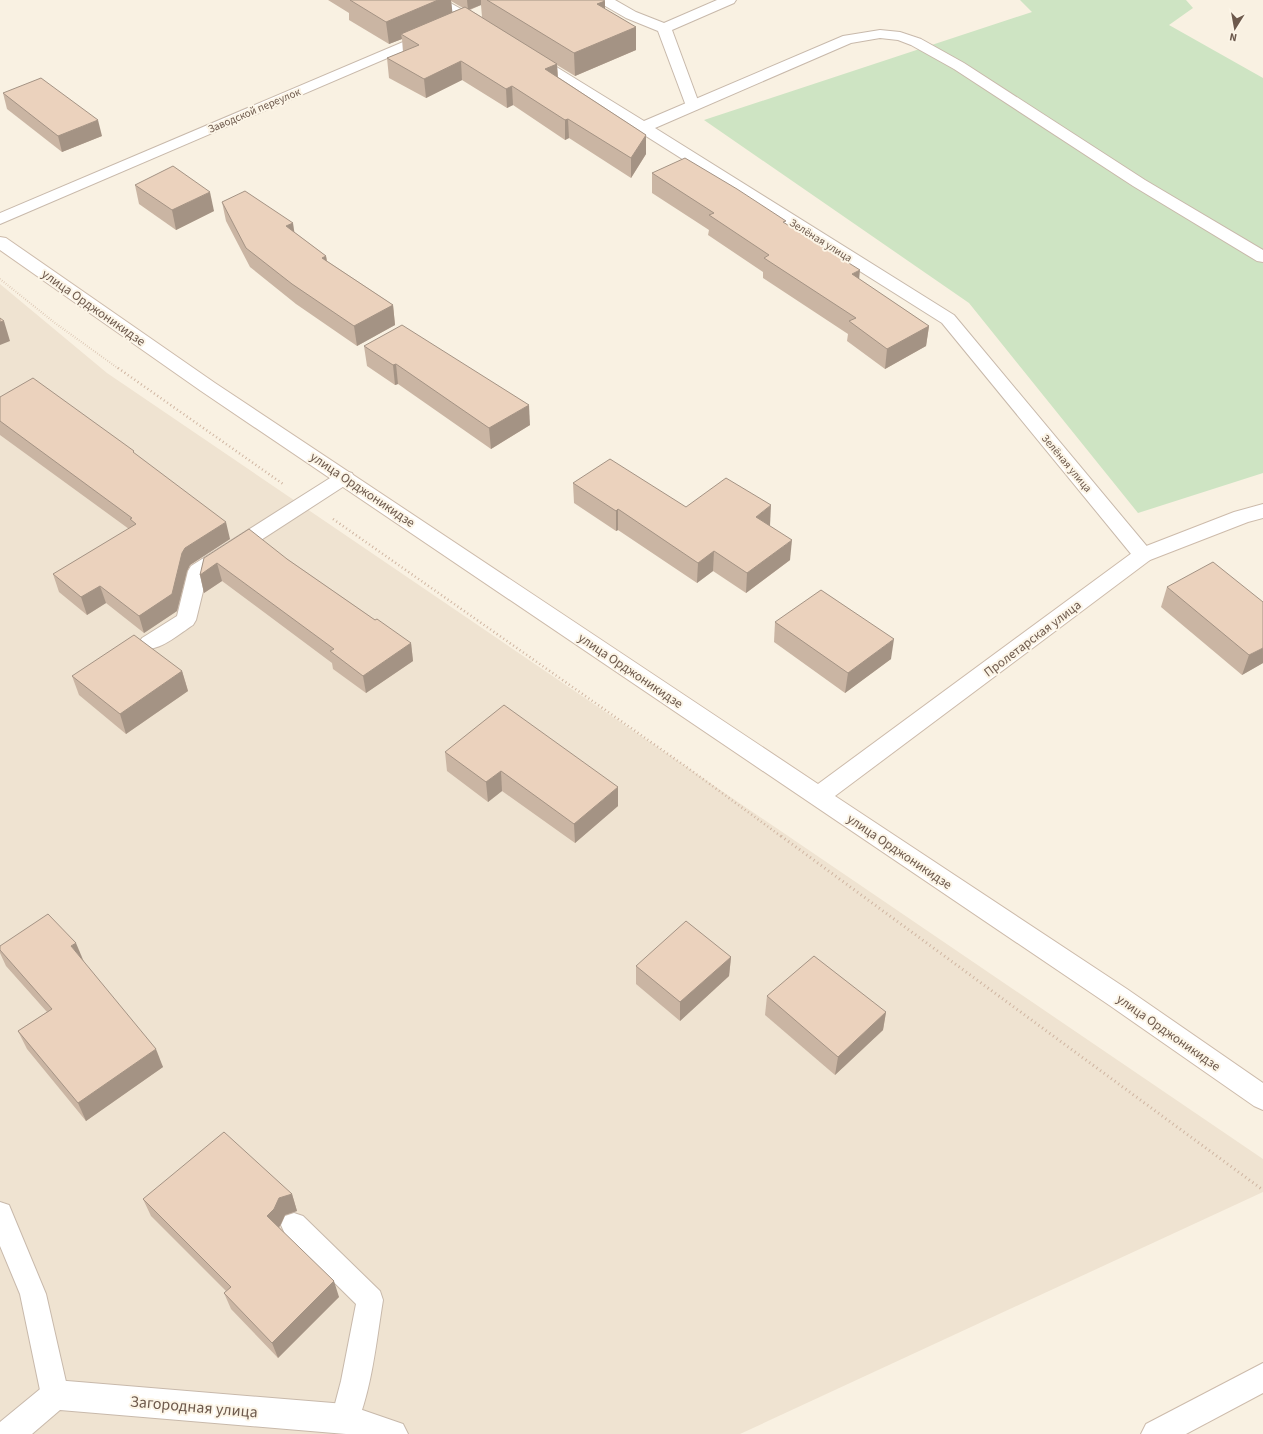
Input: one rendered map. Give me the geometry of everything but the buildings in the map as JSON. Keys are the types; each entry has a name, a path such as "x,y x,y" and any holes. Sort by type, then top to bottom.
{"street":[{"path":"435,0 462,21 495,35"},
{"name":"Заводской переулок","path":"0,219 462,21"},
{"path":"642,128 848,39 880,34 900,36 916,42 959,66 1139,183 1263,257"},
{"name":"Зелёная улица","path":"521,52 948,319 1143,555"},
{"name":"улица Орджоникидзе","path":"0,242 208,387 345,477 1118,997 1263,1098"},
{"name":"Пролетарская улица","path":"818,796 1025,644 1143,555 1263,511"},
{"path":"1156,1434 1263,1377"},
{"path":"9,1434 55,1394"},
{"name":"Загородная улица","path":"55,1394 345,1419 393,1434"}],"lane":[{"path":"605,0 631,15 664,28 729,0"},
{"path":"664,28 692,106"},
{"path":"149,643 186,620 198,571 345,477"},
{"path":"0,1214 33,1294 55,1394"},
{"path":"294,1225 370,1300 355,1380 345,1419"}],"path":[{"path":"0,279 55,323 688,768 1263,1190"}],"shaded area":[{"path":"0,284 107,373 1263,1159 1263,1192 740,1434 0,1434"}],"green space":[{"path":"1020,0 1186,0 1193,8 1169,25 1263,78 1263,473 1138,513 969,303 704,120 1032,12"}]}
